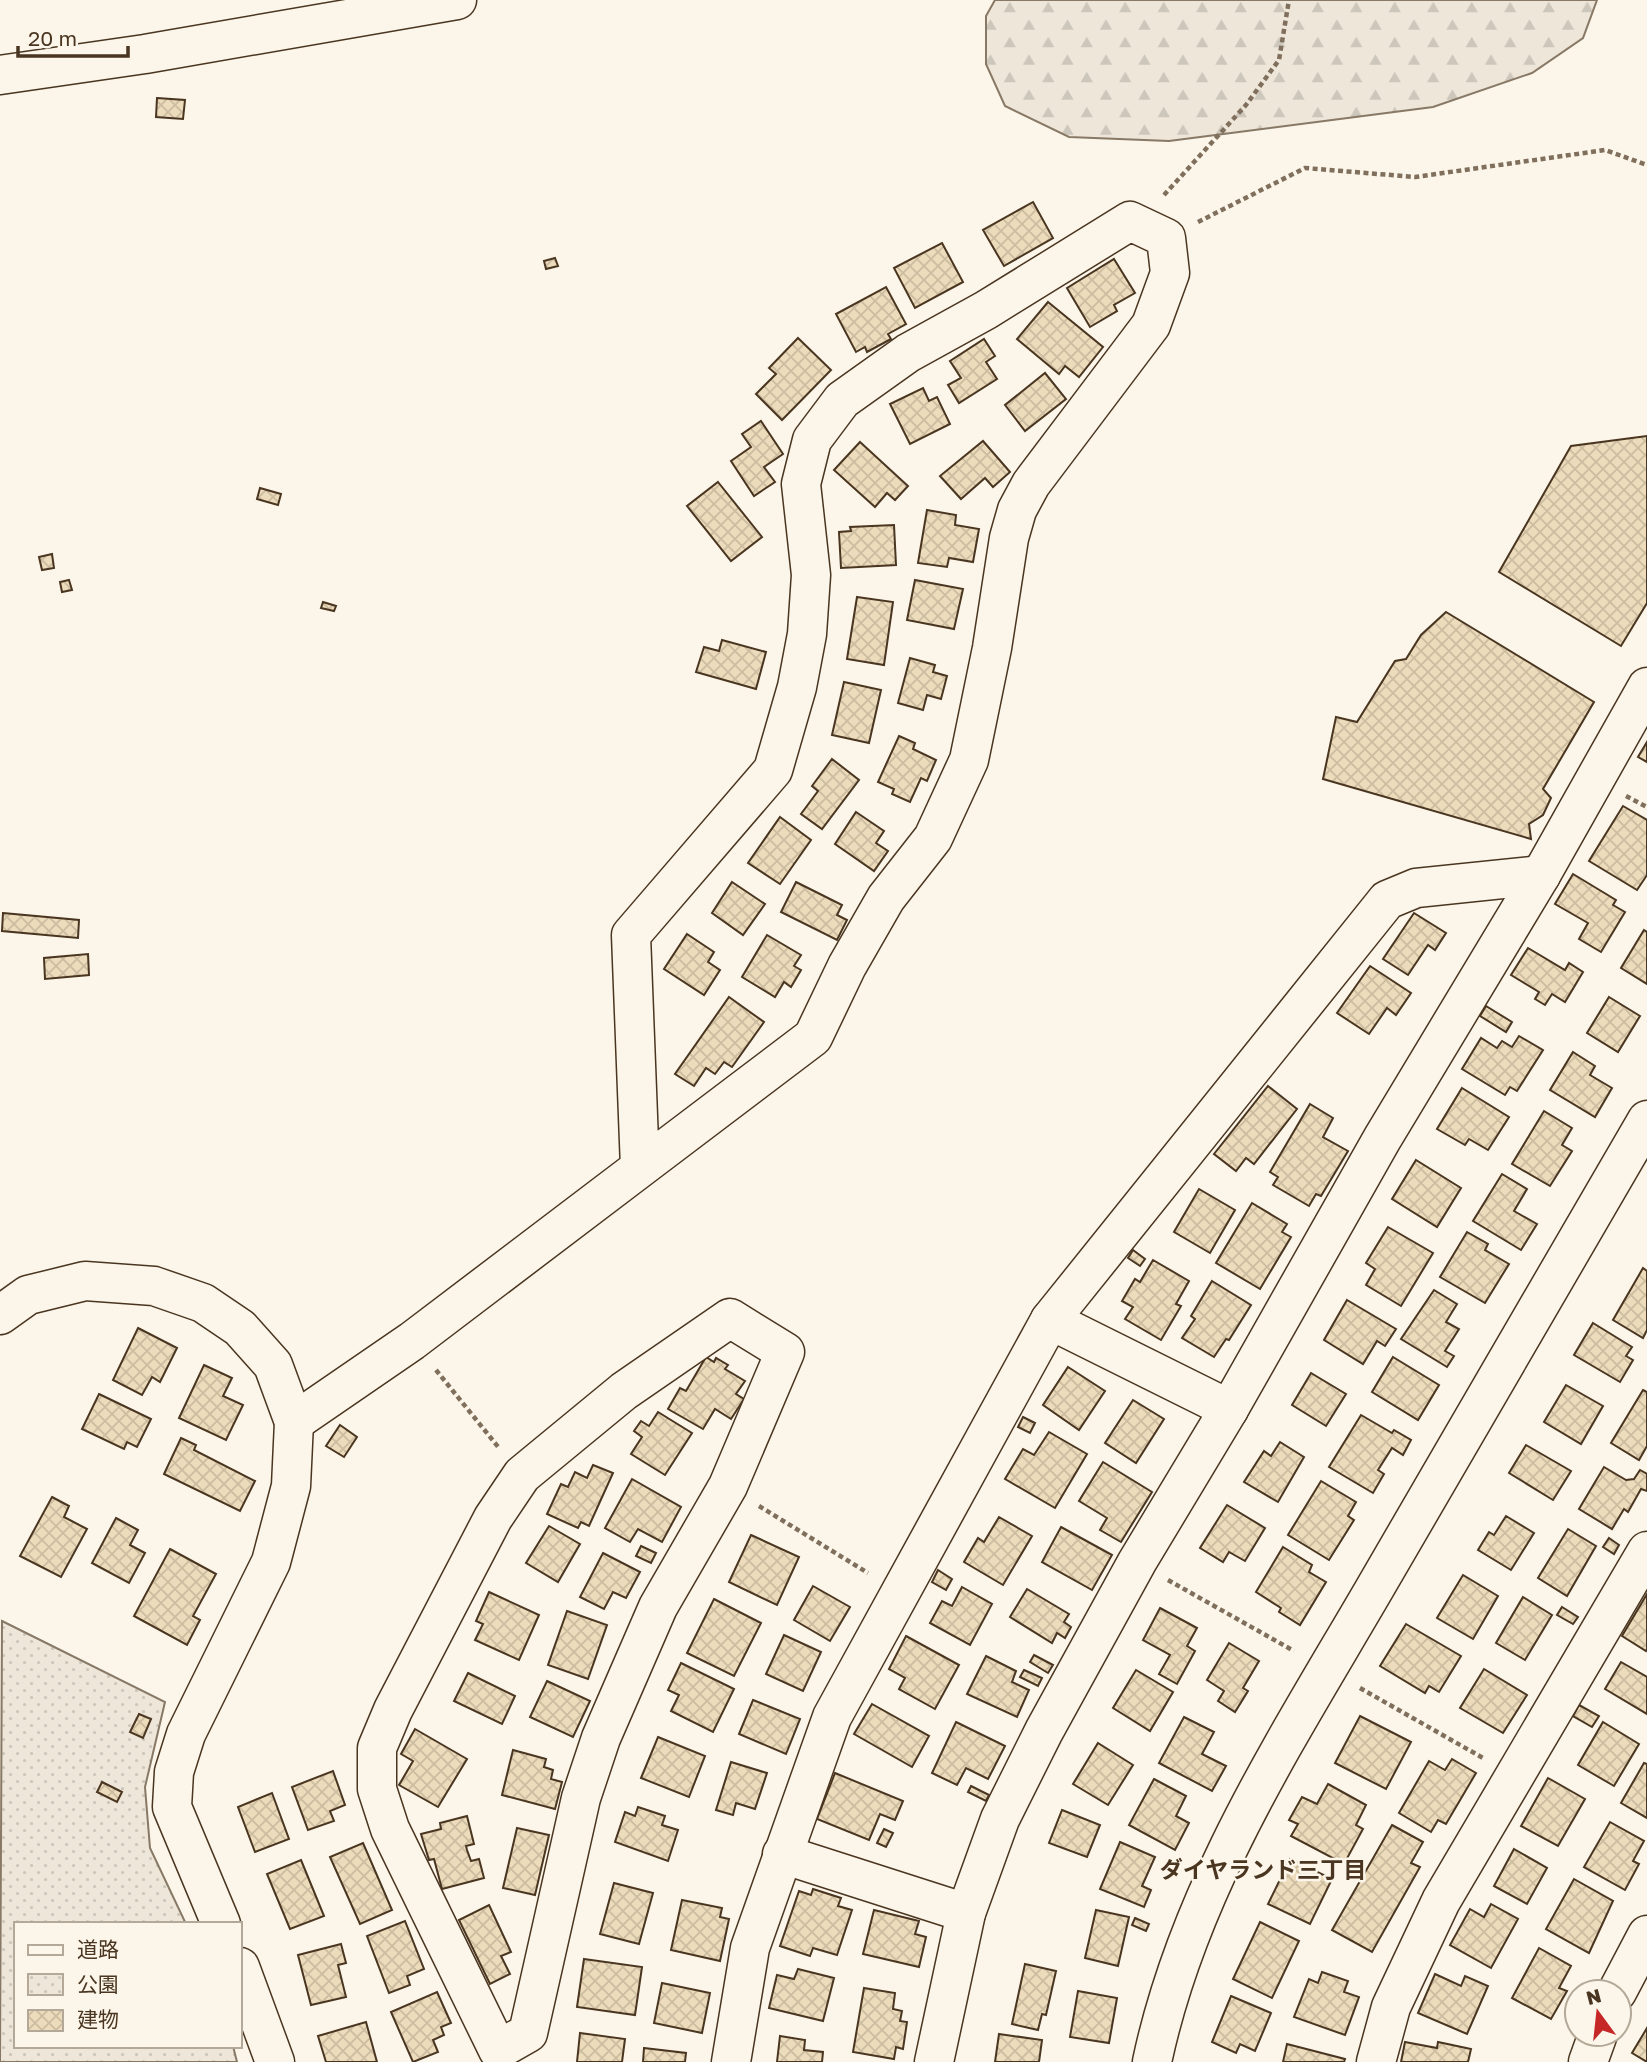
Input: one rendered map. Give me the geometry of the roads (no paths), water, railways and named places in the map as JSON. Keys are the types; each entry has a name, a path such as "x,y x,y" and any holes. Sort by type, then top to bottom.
{"street":[{"path":"0,75 145,54 457,0"},
{"path":"294,1422 412,1341 813,1037 847,966 886,898 933,838 968,761 992,648 1009,538 1017,510 1031,484 1151,326 1170,273 1166,239 1130,221 986,310 908,353 842,400 812,440 801,484 811,575 807,634 797,687 773,770 631,935 640,1168"},
{"path":"934,2062 966,1913 1000,1819 1044,1731 1136,1562 1229,1409 1382,1139 1541,875 1647,687"},
{"path":"731,2062 750,1948 832,1717 1050,1320 1387,900 1416,888 1541,875"},
{"path":"1152,2062 1161,2018 1189,1940 1250,1803 1647,1120"},
{"path":"0,1315 28,1295 85,1281 153,1286 203,1303 240,1328 273,1365 294,1422 291,1486 271,1562 186,1734 174,1772 172,1807 220,1922"},
{"path":"730,1318 785,1352 728,1486 658,1607 601,1738 581,1798 528,2032 501,2056 390,1829 377,1789 377,1748 393,1710 492,1518 522,1475 624,1391 730,1318"},
{"path":"1050,1320 1229,1409"},
{"path":"1376,2062 1391,2007 1441,1901 1647,1552"},
{"path":"782,1854 966,1913"},
{"path":"1624,1978 1647,1935"},
{"path":"242,1972 275,2062"}],"district":[{"name":"ダイヤランド三丁目","path":"1263,1869"}]}
